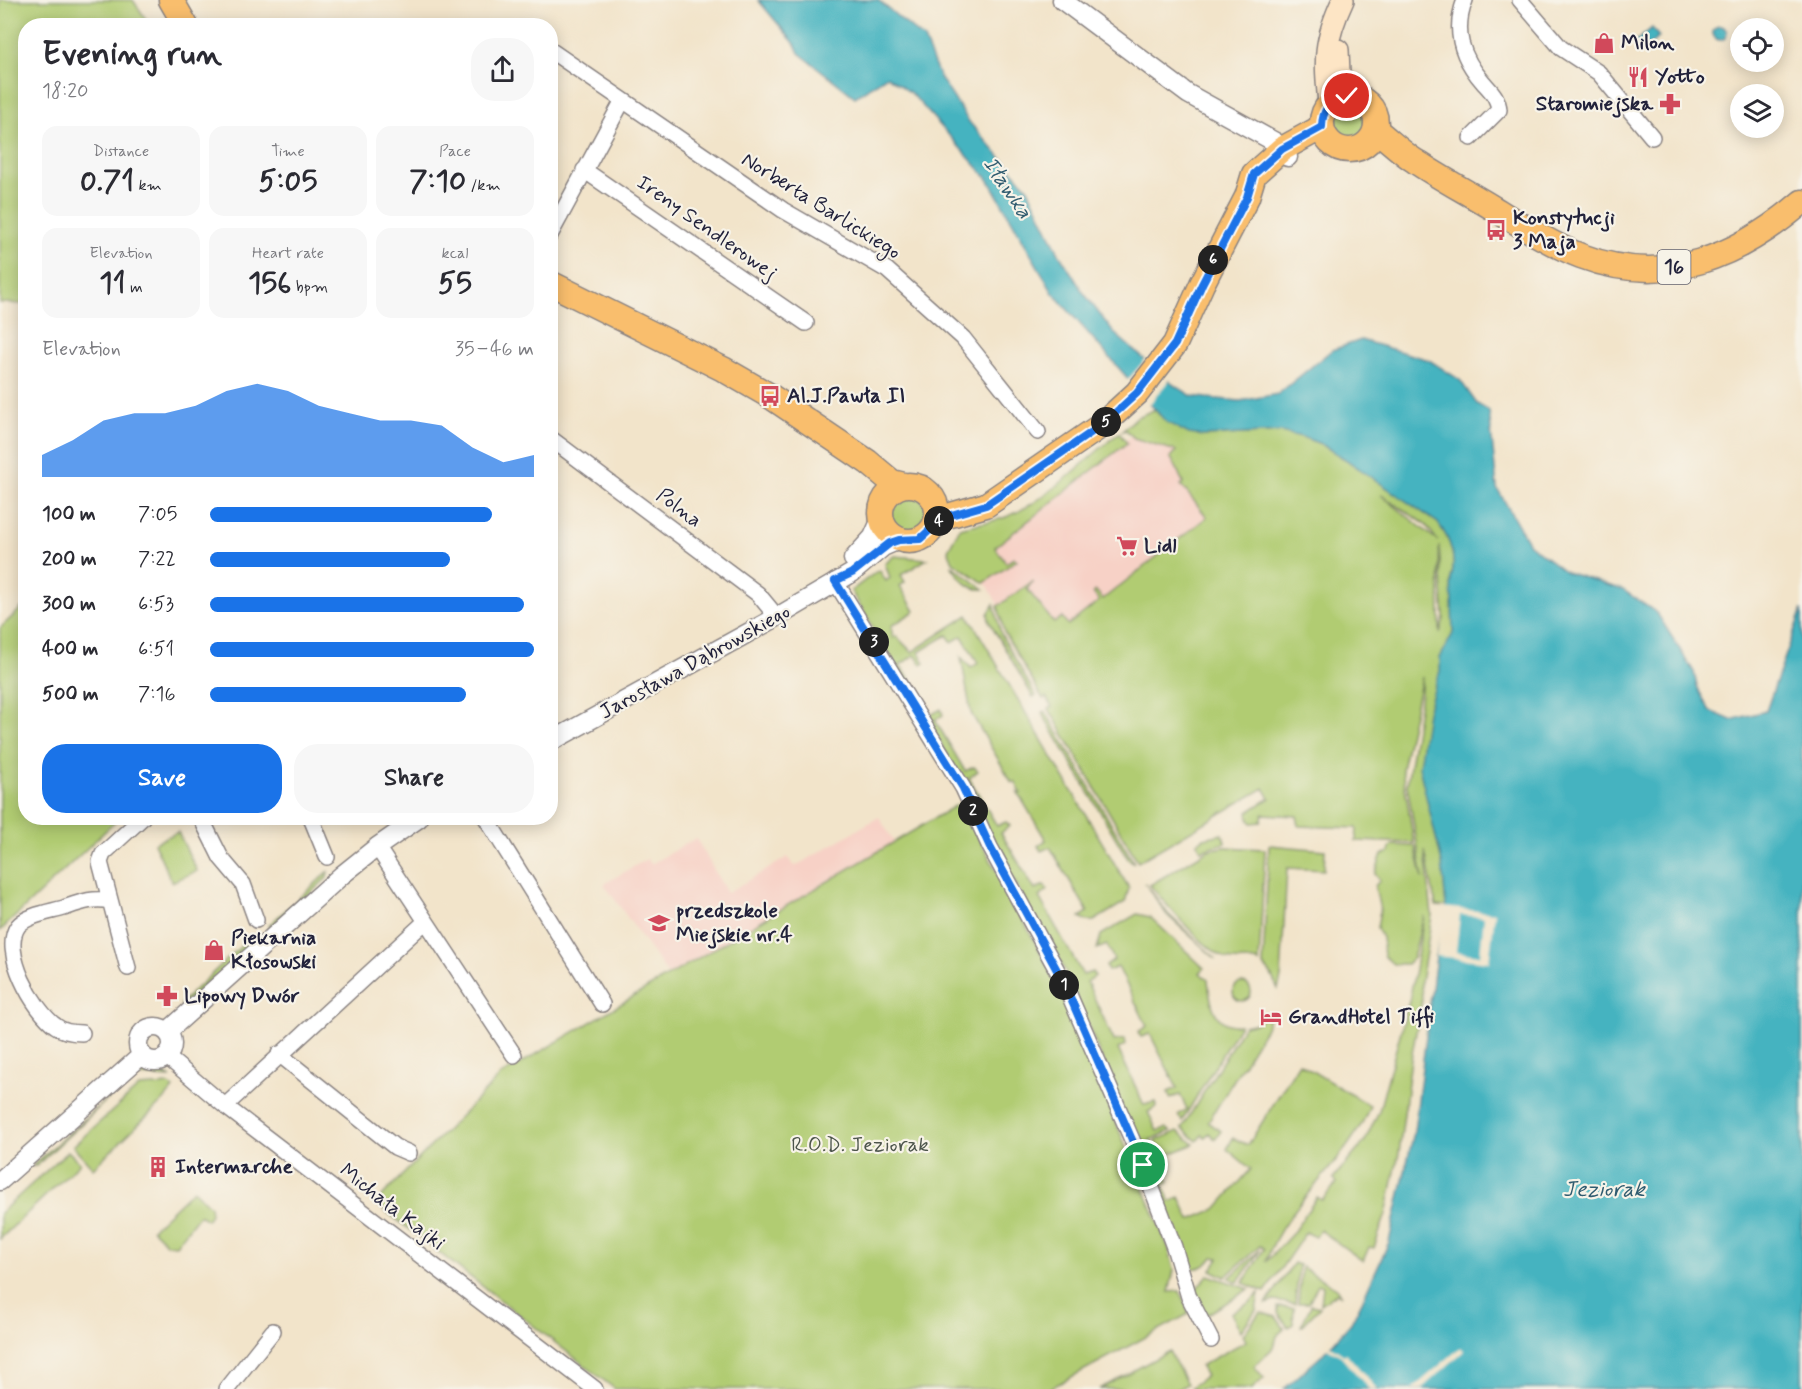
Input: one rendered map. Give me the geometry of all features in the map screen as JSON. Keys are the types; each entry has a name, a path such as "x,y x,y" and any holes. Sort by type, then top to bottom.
{"main road":[{"path":"171,0 181,18"},
{"path":"1338,100 1325,57 1326,40 1343,0"},
{"path":"1338,100 1366,102 1373,110 1371,137 1358,149 1347,151 1336,148 1325,134 1322,119 1338,100 1338,45 1357,0"},
{"path":"840,446 880,493 888,532 899,540 920,539 944,517 986,505 1000,493 1083,439 1127,403 1164,361 1180,335 1202,284 1247,197 1254,174 1325,134"},
{"name":"16","path":"1371,137 1563,248 1593,261 1632,268 1672,267 1728,253 1772,226 1802,202"},
{"path":"558,287 733,375 800,415 840,446 868,462 892,482 920,487 933,498 951,502 979,495 1000,493"},
{"path":"882,510 888,494 904,485"},
{"path":"933,498 936,506 936,523"}],"street":[{"path":"1062,0 1188,94 1215,111 1263,134 1286,154"},
{"path":"1465,0 1458,16 1458,39 1472,70 1498,100 1499,110 1471,138"},
{"path":"1520,0 1561,48 1599,73 1652,137"},
{"name":"Norberta Barlickiego","path":"558,55 783,210 887,270 963,338 1038,432"},
{"path":"558,220 623,100"},
{"name":"Ireny Sendlerowej","path":"584,170 806,322"},
{"name":"Polna","path":"558,444 758,594 777,617"},
{"name":"Jarosława Dąbrowskiego","path":"837,580 846,566 873,537 882,510"},
{"name":"Jarosława Dąbrowskiego","path":"558,738 777,617 852,573 883,547 899,540"},
{"path":"837,580 963,788 990,847 1064,983 1143,1165 1174,1247 1189,1297 1211,1340"},
{"path":"128,968 100,862 103,854 134,825"},
{"path":"204,825 221,858 243,884 256,920"},
{"path":"314,825 327,857"},
{"path":"167,1032 377,847 409,825"},
{"path":"490,825 602,1004"},
{"path":"377,847 514,1055"},
{"path":"82,1033 58,1028 33,1003 25,990 12,941 20,924 34,916 93,899 109,901"},
{"path":"225,1106 426,921"},
{"path":"152,1027 167,1032 171,1044 166,1056 154,1060 142,1055 138,1043 142,1032 152,1027"},
{"path":"279,1054 395,1147 409,1153"},
{"path":"0,1181 142,1055"},
{"name":"Michała Kajki","path":"166,1056 225,1106 595,1389"},
{"path":"227,1389 273,1331"}],"shaded area":[{"path":"1131,436 1177,451 1170,457 1219,518 1025,669 1004,632 997,603 988,586 953,562 1054,495"},
{"path":"879,817 894,842 668,975 604,884 647,859 651,864 696,838 727,893 788,857 794,867"}],"green space":[{"path":"0,0 133,0 145,18 18,18 18,304 0,303"},
{"path":"1349,106 1361,111 1366,123 1361,135 1349,140 1337,135 1332,123 1337,111"},
{"path":"1156,409 1158,414 1204,436 1281,432 1321,444 1438,523 1449,542 1453,557 1451,579 1454,633 1440,814 1446,907 1436,906 1425,851 1432,915 1399,1153 1386,1214 1374,1248 1369,1247 1363,1261 1320,1230 1315,1237 1306,1232 1265,1292 1243,1283 1264,1249 1260,1246 1225,1277 1211,1270 1219,1258 1213,1257 1200,1268 1189,1268 1186,1264 1070,981 1058,957 1054,956 927,717 941,709 943,715 935,720 965,771 974,767 978,771 969,778 997,826 1006,822 1010,826 1001,833 1035,890 1044,885 1048,890 1039,897 1083,975 1092,972 1095,976 1087,982 1114,1041 1125,1039 1126,1045 1118,1049 1144,1105 1155,1102 1156,1107 1148,1112 1157,1131 1166,1128 1170,1131 1150,1140 1169,1182 1163,1185 1170,1202 1180,1197 1190,1220 1216,1209 1251,1169 1227,1149 1233,1138 1248,1145 1299,1063 1370,1106 1347,1147 1287,1221 1275,1240 1266,1262 1292,1234 1317,1197 1322,1200 1337,1183 1333,1179 1365,1141 1379,1111 1410,998 1424,916 1413,958 1407,964 1393,964 1384,956 1382,938 1377,928 1380,910 1375,886 1380,880 1375,874 1382,854 1388,853 1392,845 1415,846 1423,879 1407,785 1422,677 1402,769 1414,843 1356,841 1357,828 1299,826 1297,816 1263,814 1261,822 1252,823 1248,812 1270,798 1264,788 1138,862 1049,709 1052,707 1046,697 1043,699 1004,632 998,606 1033,581 1027,589 1054,623 1062,617 1068,625 1099,601 1093,593 1096,591 1103,599 1207,517 1181,485 1184,483 1170,457 1176,451 1134,438 1126,430 1122,431 1137,417","holes":["1381,495 1425,524 1438,541","1439,546 1444,618 1440,633"]},
{"path":"1119,433 1127,443 995,547 1006,563 1014,558 1017,560 984,583 953,562 948,550 960,528 1001,519 1021,510 1051,491"},
{"path":"909,495 922,500 927,513 922,526 909,531 896,526 891,513 896,500"},
{"path":"894,556 927,559 901,575 905,582 900,586 915,611 891,626 893,638 896,636 912,652 968,615 1129,888 1125,902 1094,921 1087,921 1080,917 1088,912 1050,847 1041,851 1038,846 1046,840 1018,793 1021,793 1015,781 1012,783 971,713 961,657 971,668 978,663 962,636 952,642 947,635 919,652 925,663 922,665 915,655 900,665 926,701 919,704 851,591 876,572 880,571 886,581 890,578 885,564"},
{"path":"951,565 984,589 969,586"},
{"path":"994,604 1001,634 1036,696 1033,697 989,621 988,614"},
{"path":"18,611 18,825 112,825 0,931 0,628"},
{"path":"1045,711 1134,863 1128,859 1042,713"},
{"name":"R.O.D. Jeziorak","path":"960,803 1058,985 1169,1249 1174,1270 1169,1292 1180,1291 1189,1314 1049,1389 615,1389 375,1203 501,1075"},
{"path":"178,832 197,871 172,882 154,843"},
{"path":"1223,834 1225,843 1201,850 1197,843 1204,838"},
{"path":"1269,845 1325,850 1324,870 1287,868 1281,978 1278,989 1263,965"},
{"path":"1224,847 1265,849 1259,963 1251,960 1232,960 1219,955 1186,926 1150,885 1208,850"},
{"path":"328,872 327,878 273,927 269,925"},
{"path":"1145,883 1168,914 1216,959 1167,915"},
{"path":"1137,914 1150,917 1204,968 1200,973 1208,980 1214,1011 1223,1022 1240,1025 1182,1121 1178,1115 1187,1109 1180,1095 1170,1098 1168,1092 1177,1088 1150,1034 1141,1037 1138,1032 1147,1026 1118,967 1108,971 1106,966 1114,960 1107,945 1097,949 1101,935"},
{"path":"253,935 251,947 181,1006 182,1002"},
{"path":"1238,983 1246,983 1251,988 1249,999 1238,1001 1233,996 1233,988"},
{"path":"1265,1017 1269,1018 1266,1028 1208,1122 1221,1131 1215,1139 1209,1133 1205,1137 1202,1135 1197,1141 1182,1128 1244,1026 1257,1023"},
{"path":"154,1069 171,1078 136,1074"},
{"path":"126,1082 36,1166 32,1166"},
{"path":"169,1085 174,1088 163,1101 93,1168 73,1146 139,1087"},
{"path":"1178,1131 1194,1144 1163,1157 1155,1141"},
{"path":"68,1151 80,1163 0,1239 0,1213"},
{"path":"193,1190 210,1206 211,1214 207,1220 199,1215 176,1245 167,1244 152,1229"},
{"path":"1260,1250 1238,1282 1229,1278"},
{"path":"1294,1263 1299,1265 1295,1304 1274,1301 1266,1304"},
{"path":"1302,1267 1336,1288 1341,1296 1337,1293 1321,1304 1323,1286 1318,1284 1309,1303 1298,1303"},
{"path":"1208,1275 1249,1289 1205,1316 1193,1292"},
{"path":"1259,1293 1256,1310 1241,1331 1231,1313 1249,1303"},
{"path":"1311,1305 1320,1307 1301,1326"},
{"path":"1278,1307 1294,1308 1293,1324 1288,1327 1278,1313"},
{"path":"1260,1312 1276,1317 1284,1328 1277,1336 1274,1347 1254,1366 1264,1378 1252,1389 1193,1389 1191,1387 1206,1376 1200,1366 1246,1341 1243,1335"},
{"path":"1169,1351 1187,1384 1178,1389 1100,1389"}],"water":[{"name":"Jeziorak","path":"758,0 878,0 924,39 939,76 970,123 1027,187 1060,255 1083,292 1113,332 1174,385 1192,396 1240,401 1278,394 1332,350 1361,340 1429,360 1460,380 1477,404 1489,411 1497,488 1529,544 1566,572 1623,590 1657,613 1694,672 1697,687 1710,711 1731,720 1766,711 1802,609 1802,1389 1284,1389 1320,1357 1351,1323 1389,1242 1414,1132 1436,956 1446,907 1442,863 1419,767 1427,712 1440,671 1440,658 1453,633 1451,579 1453,557 1449,542 1438,523 1321,444 1281,432 1204,436 1189,434 1166,422 1053,293 988,179 912,94 887,76 855,97 799,53 795,44"},
{"path":"1717,26 1723,26 1727,33 1723,40 1717,40 1713,36 1713,30"},
{"path":"1652,28 1659,37 1641,52 1634,43"}],"pier":[{"path":"1147,357 1171,378 1149,405 1127,381"},
{"path":"1443,907 1495,913 1489,962 1436,956","holes":["1460,915 1484,917 1480,955 1456,952"]},
{"path":"1329,1345 1344,1355 1346,1353 1377,1389 1369,1389 1341,1356 1327,1348"},
{"path":"1461,1347 1464,1351 1421,1389 1412,1389"}],"place":[{"name":"Milon","path":"1604,43"},
{"name":"Yotto","path":"1638,77"},
{"name":"Staromiejska","path":"1670,104"},
{"name":"Konstytucji 3 Maja","path":"1496,230"},
{"name":"Al.J.Pawła II","path":"770,396"},
{"name":"Lidl","path":"1127,546"},
{"name":"przedszkole Miejskie nr.4","path":"659,923"},
{"name":"Piekarnia Kłosowski","path":"214,950"},
{"name":"Lipowy Dwór","path":"167,996"},
{"name":"GrandHotel Tiffi","path":"1271,1017"},
{"name":"Intermarche","path":"158,1167"}],"route":[{"path":"1143,1165 1064,983 990,847 963,788 835,581 852,573 890,543 920,539 926,536 944,517 986,505 1000,493 1083,439 1116,414 1146,383 1175,344 1222,243 1247,197 1254,174 1282,149 1322,127 1322,119 1329,104 1347,96"}],"water label":[{"name":"Iławka","path":"1007,188"}]}
